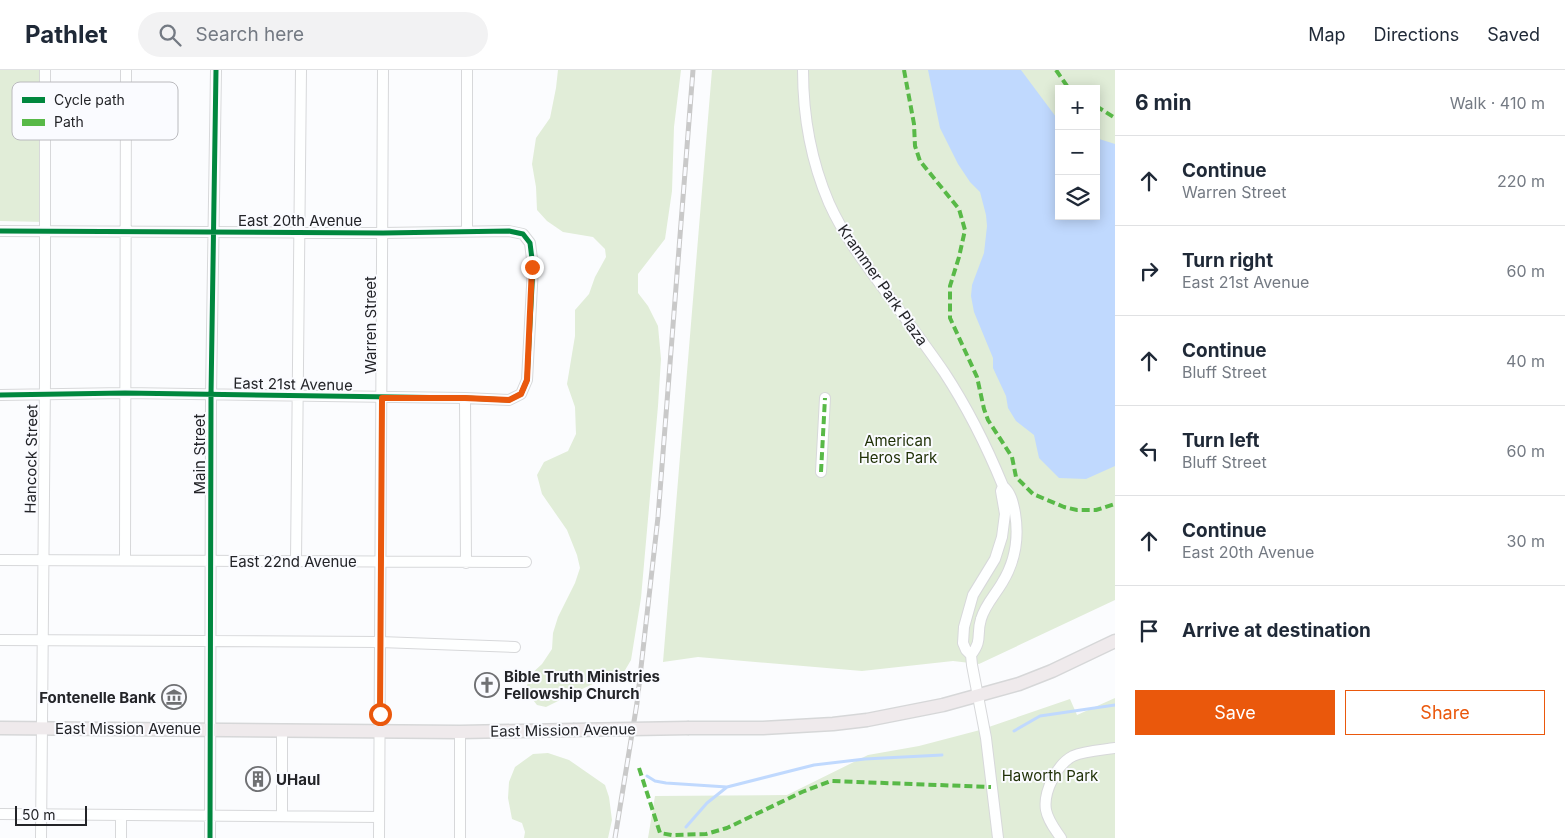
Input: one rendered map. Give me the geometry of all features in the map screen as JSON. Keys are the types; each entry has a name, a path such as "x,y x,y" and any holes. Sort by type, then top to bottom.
{"main road":[{"name":"East Mission Avenue","path":"0,728 460,732 763,728 833,724 943,706 978,696 1052,672 1114,641"}],"street":[{"name":"Main Street","path":"210,838 211,395 216,70"},
{"path":"296,561 301,70"},
{"name":"Warren Street","path":"379,838 383,70"},
{"path":"467,232 468,70"},
{"name":"Krammer Park Plaza","path":"803,70 806,122 819,177 829,203 864,262 944,372 990,453 1003,486 1008,490 1013,502 1017,531 1016,546 1010,567 980,620 978,646 971,655"},
{"name":"Hancock Street","path":"41,838 45,140"},
{"path":"125,560 126,140"},
{"name":"East 20th Avenue","path":"0,231 383,233 508,231 523,234 530,243 532,259 530,308"},
{"name":"East 21st Avenue","path":"0,395 125,393 509,400 521,394 527,380 530,308"},
{"path":"465,398 466,562"},
{"path":"821,472 825,398"},
{"name":"Krammer Park Plaza","path":"998,838 986,738 971,655 963,643 964,627 970,603 995,559 1002,537 1005,514 1001,491 1003,486"},
{"name":"East 22nd Avenue","path":"0,560 526,562"},
{"path":"978,586 992,596"},
{"path":"0,640 380,642 514,647"},
{"path":"282,730 282,816"},
{"path":"460,732 460,838"},
{"path":"1060,838 1049,820 1046,809 1046,799 1057,772 1064,762 1074,756 1115,748"},
{"path":"0,814 379,817"},
{"path":"121,816 121,838"}],"green space":[{"path":"0,70 45,70 45,82 12,82 12,140 45,140 45,222 0,221"},
{"path":"558,70 681,70 674,127 672,191 665,239 638,274 638,293 648,306 658,326 661,359 641,598 631,660 624,672 546,707 537,705 526,691 529,676 542,664 552,649 553,633 558,617 575,583 580,568 567,530 542,494 537,475 544,462 568,451 576,434 575,407 567,384 575,336 575,310 589,294 595,277 606,257 605,249 593,237 563,232 547,221 537,210 532,164 536,138 550,118"},
{"name":"American Heros Park","path":"712,70 1115,70 1115,600 979,664 953,661 862,671 698,657 663,662"},
{"name":"Haworth Park","path":"1115,698 1115,838 648,838 655,796 787,795 868,755 919,746 980,730 1070,699 1077,715"},
{"path":"548,753 569,760 605,785 609,797 612,820 608,838 524,838 525,832 522,823 512,819 508,798 509,782 515,767 533,754"}],"water":[{"path":"928,70 1021,70 1055,116 1055,220 1100,220 1100,139 1115,144 1115,466 1086,479 1059,478 1039,458 1034,435 1016,421 1008,408 1006,396 993,368 993,358 974,312 971,296 972,285 984,253 987,226 986,215 980,192 970,182 958,164 940,128"}],"waterway":[{"path":"1014,731 1040,716 1115,705"},
{"path":"647,776 655,781 666,783 727,787 814,765 865,759 942,755"},
{"path":"686,827 707,803 727,787"}],"railway":[{"path":"615,838 637,703 658,517 693,70"}],"marked path":[{"path":"904,70 914,124 915,146 920,161 959,209 965,230 950,286 950,318 977,377 988,420 1012,457 1016,477 1033,494 1064,507 1077,510 1096,510 1115,504"},
{"path":"1056,70 1066,85"},
{"path":"1100,109 1115,118"},
{"path":"821,472 825,398"},
{"path":"639,768 660,833 672,835 706,834 727,828 802,792 831,781 991,787"}],"cycle path":[{"path":"210,838 211,395 216,70"},
{"path":"0,231 383,233 509,231 523,234 530,243 533,267 527,380 521,394 509,400 125,393 0,395"}],"place":[{"name":"Bible Truth Ministries Fellowship Church","path":"487,685"},
{"name":"Fontenelle Bank","path":"174,697"},
{"name":"UHaul","path":"258,779"}],"route":[{"path":"380,714 382,398 509,400 521,394 527,380 532,267"}]}
